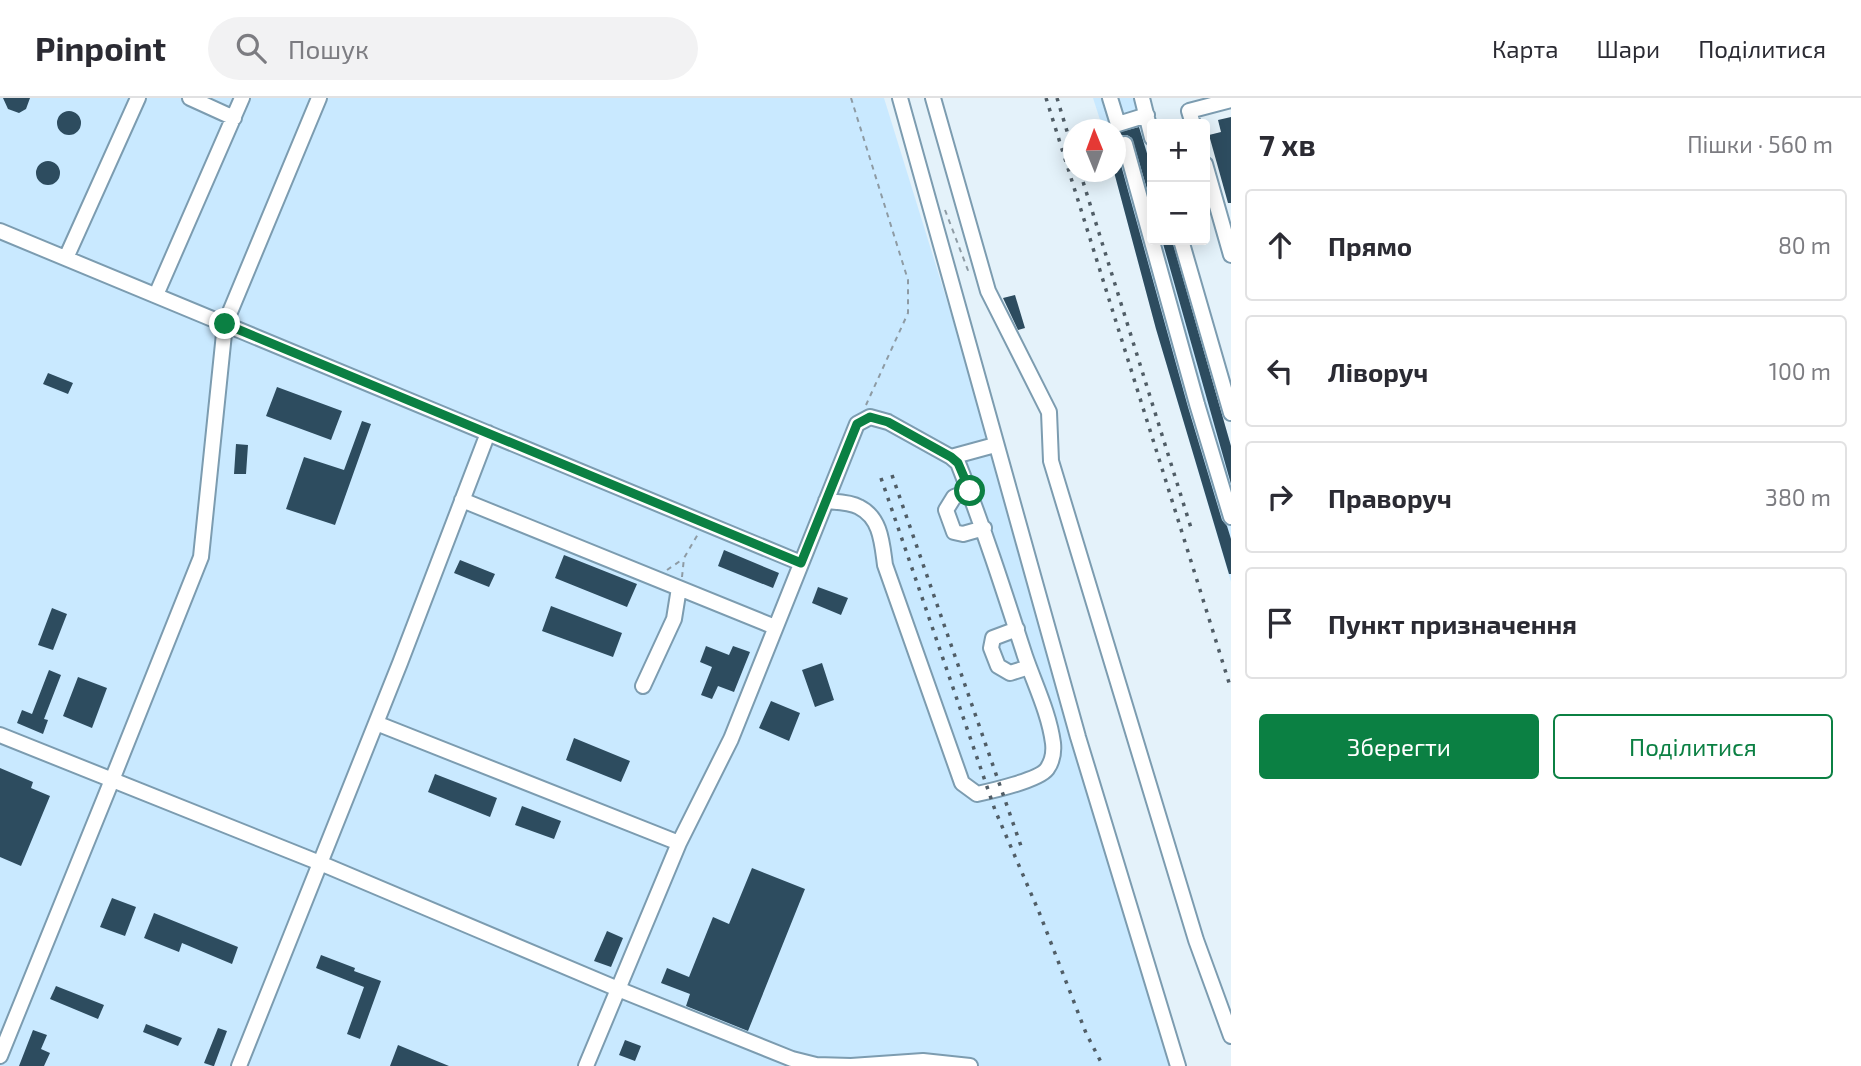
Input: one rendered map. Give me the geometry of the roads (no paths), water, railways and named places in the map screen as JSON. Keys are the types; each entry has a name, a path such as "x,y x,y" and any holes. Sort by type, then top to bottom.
{"street":[{"path":"66,258 138,98"},
{"path":"190,98 234,118"},
{"path":"156,295 242,98"},
{"path":"0,1056 201,557 225,324 319,98"},
{"path":"900,98 1078,737 1178,1066"},
{"path":"933,98 988,291 1049,412 1051,461 1196,940 1231,1036"},
{"path":"1110,98 1118,124 1147,115"},
{"path":"1142,98 1148,119"},
{"path":"1191,119 1189,111 1231,100"},
{"path":"1126,148 1231,517"},
{"path":"1210,182 1231,255"},
{"path":"0,231 801,563"},
{"path":"1182,245 1231,413"},
{"path":"586,1066 679,843 731,739 775,627 857,424 870,417 888,422 958,463 984,528 1044,709 1053,745 1052,759 1046,771 1023,781 977,794 962,783 885,565 875,522 857,505 826,501"},
{"path":"239,1066 488,433"},
{"path":"951,457 995,445"},
{"path":"970,491 954,497 946,510 954,532 963,534 984,528"},
{"path":"462,500 775,627"},
{"path":"643,686 674,619 678,588"},
{"path":"1017,629 993,638 991,648 998,666 1010,673 1029,667"},
{"path":"376,723 679,843"},
{"path":"0,735 320,863 792,1059 816,1065 851,1066 923,1061 970,1066"}],"railway":[{"path":"1046,98 1231,689"},
{"path":"1057,98 1063,119"},
{"path":"1083,182 1192,531"},
{"path":"892,475 1021,846"},
{"path":"881,478 995,810 1039,912 1086,1033 1103,1066"}]}
